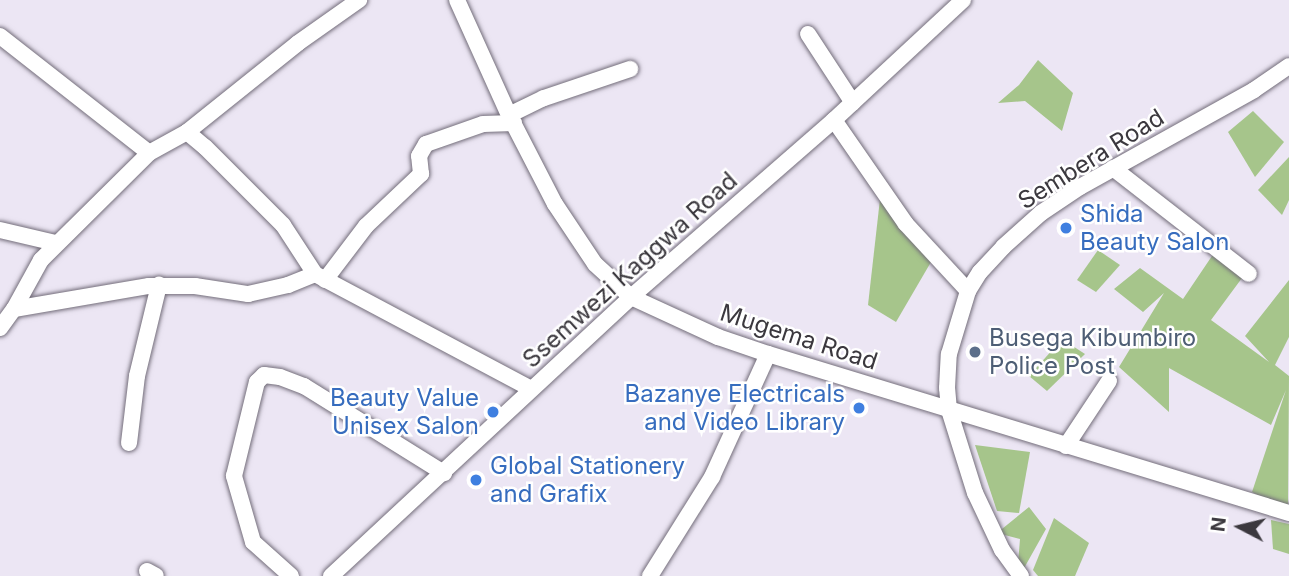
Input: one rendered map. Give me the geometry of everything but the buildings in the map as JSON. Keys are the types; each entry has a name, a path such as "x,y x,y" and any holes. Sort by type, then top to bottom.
{"street":[{"path":"0,328 14,309 34,270 55,243 149,153 187,132 298,43 359,0"},
{"name":"Mugema Road","path":"457,0 511,119 576,239 595,264 631,297 719,337 768,354 1289,513"},
{"name":"Ssemwezi Kaggwa Road","path":"331,576 631,297 853,103 962,0"},
{"path":"808,34 853,103"},
{"path":"0,36 149,153"},
{"name":"Sembera Road","path":"1013,572 975,493 949,410 949,354 968,291 995,255 1041,213 1113,168 1254,90 1289,66"},
{"path":"14,309 159,285 195,286 248,294 320,277 366,226 421,174 419,156 426,144 483,124 511,119 544,98 630,69"},
{"path":"834,120 906,224 968,291"},
{"path":"187,132 221,162 283,225 320,277 531,389"},
{"path":"1113,168 1249,274"},
{"path":"0,230 55,243"},
{"path":"129,443 137,376 159,285"},
{"path":"650,576 712,477 746,408 768,354"},
{"path":"291,576 253,542 234,476 257,382 264,375 280,377 304,386 444,473"},
{"path":"1066,446 1109,381"}],"green space":[{"path":"1038,60 1073,93 1062,131 1025,101 998,103 1019,85"},
{"path":"1253,111 1284,142 1255,177 1228,132"},
{"path":"1289,157 1289,200 1282,215 1258,190"},
{"path":"880,199 931,262 896,322 868,305"},
{"path":"1098,250 1120,265 1096,292 1077,280"},
{"path":"1214,253 1242,278 1211,320 1269,362 1245,336 1289,280 1289,337 1275,365 1289,376 1288,512 1252,492 1286,390 1271,425 1169,368 1169,412 1119,367 1164,293 1143,312 1114,289 1140,268 1183,299"},
{"path":"1062,339 1085,354 1047,391 1029,376"},
{"path":"975,445 1030,452 1019,513 997,511"},
{"path":"1029,507 1046,529 1023,570 1018,564 1020,539 997,533"},
{"path":"1054,518 1089,543 1075,576 1038,576 1033,570"},
{"path":"1271,520 1289,524 1289,554 1273,549"}],"place":[{"name":"Shida Beauty Salon","path":"1066,228"},
{"name":"Busega Kibumbiro Police Post","path":"975,352"},
{"name":"Bazanye Electricals and Video Library","path":"859,408"},
{"name":"Beauty Value Unisex Salon","path":"493,412"},
{"name":"Global Stationery and Grafix","path":"476,480"}]}
